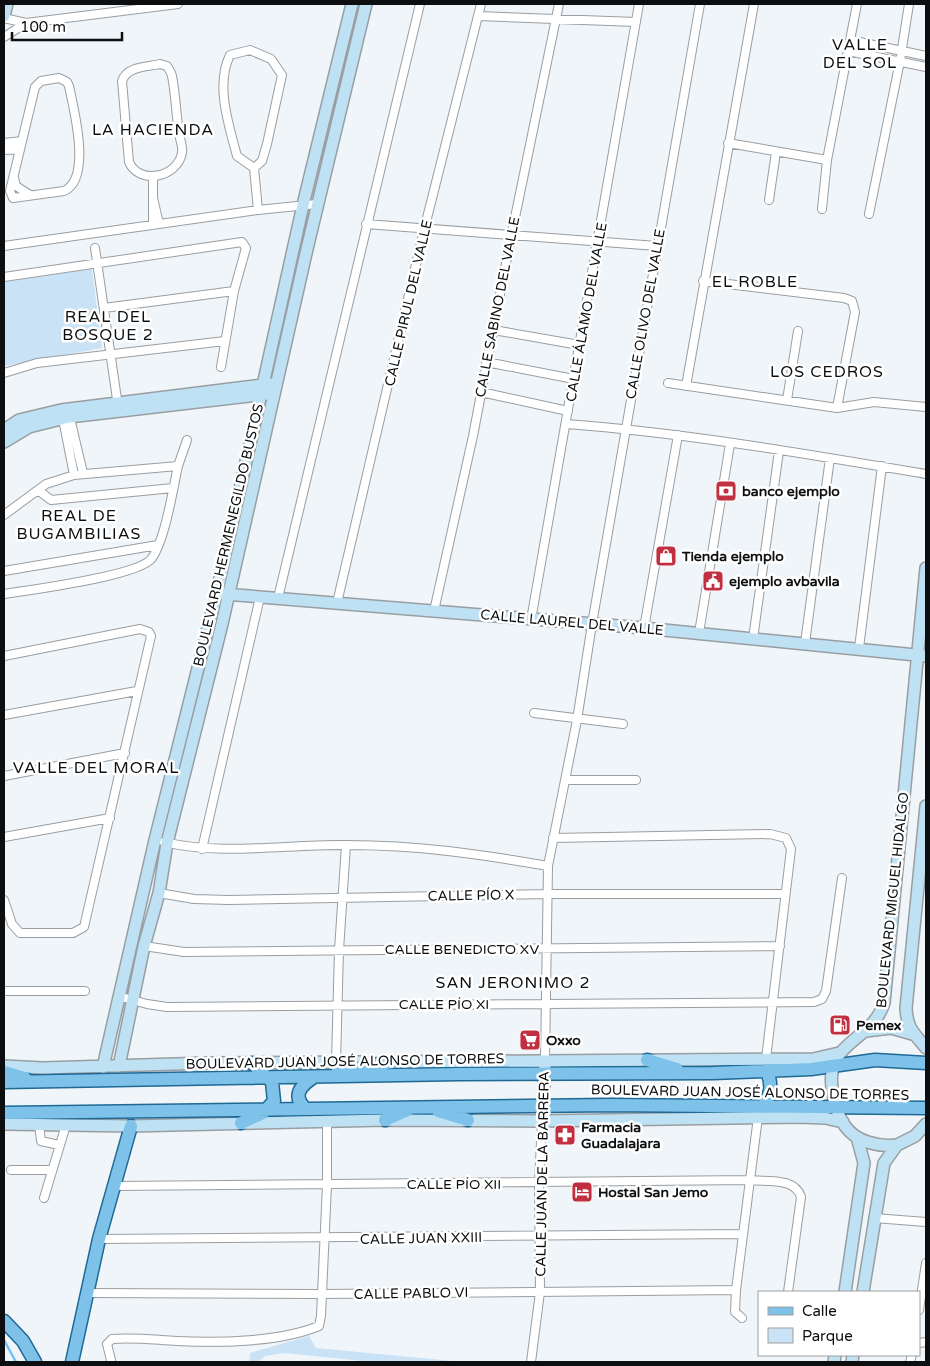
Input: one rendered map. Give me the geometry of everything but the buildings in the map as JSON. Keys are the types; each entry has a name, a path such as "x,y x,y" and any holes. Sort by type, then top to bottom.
{"main road":[{"path":"647,1060 691,1073"},
{"name":"BOULEVARD JUAN JOSÉ ALONSO DE TORRES","path":"4,1082 691,1073 766,1065 832,1066 875,1060 926,1064"},
{"path":"306,1109 300,1104 298,1094 302,1086 313,1077 339,1070 393,1062"},
{"path":"241,1123 267,1109 274,1100 274,1089 268,1078 252,1063"},
{"path":"766,1065 771,1088 769,1098 761,1112 800,1117"},
{"path":"4,1072 40,1083"},
{"name":"BOULEVARD JUAN JOSÉ ALONSO DE TORRES","path":"4,1113 543,1106 761,1112 836,1108 926,1108"},
{"path":"385,1120 411,1108"},
{"path":"426,1108 468,1120"},
{"path":"72,1362 99,1239 131,1126"},
{"path":"4,1321 22,1342 35,1362"}],"street":[{"path":"7,4 4,17 26,23 178,4"},
{"name":"BOULEVARD HERMENEGILDO BUSTOS","path":"103,1067 155,840 217,592 258,413 302,205 352,4"},
{"name":"BOULEVARD HERMENEGILDO BUSTOS","path":"119,1066 144,946 159,894 167,843 229,595 317,204 366,4"},
{"path":"278,598 420,4"},
{"name":"CALLE PIRUL DEL VALLE","path":"337,603 424,230 481,4"},
{"name":"CALLE SABINO DEL VALLE","path":"434,611 473,436 486,362 559,4"},
{"name":"CALLE ÁLAMO DEL VALLE","path":"531,620 640,4"},
{"name":"CALLE OLIVO DEL VALLE","path":"578,720 592,624 700,4"},
{"path":"686,386 703,281 754,4"},
{"path":"822,209 827,160 857,4"},
{"path":"869,214 902,52 909,4"},
{"path":"478,16 636,22"},
{"path":"4,37 26,23"},
{"path":"850,40 926,56"},
{"path":"254,168 262,161 282,75 271,59 250,50 239,51 230,55 225,65 224,90 228,120 237,156 254,168 258,210"},
{"path":"848,51 926,67"},
{"path":"162,64 169,68 172,78 182,153 180,160 171,169 153,177 134,171 129,162 122,81 125,74 130,70 162,64"},
{"path":"59,78 67,82 79,144 77,180 70,189 11,196 10,191 22,141 35,87 42,81 51,79 59,78"},
{"path":"4,143 22,141"},
{"path":"728,143 827,160"},
{"path":"4,150 20,149"},
{"path":"769,200 776,152"},
{"path":"153,177 156,224"},
{"path":"4,246 258,210 317,204"},
{"path":"366,224 511,237 657,246"},
{"path":"4,277 242,242 246,248 234,291 221,367"},
{"path":"95,248 118,407"},
{"path":"703,281 844,298 852,301 855,312 837,408"},
{"path":"104,308 234,291"},
{"path":"494,330 579,345"},
{"path":"787,400 798,331"},
{"path":"4,373 38,363 225,341"},
{"path":"486,362 574,379"},
{"path":"668,383 837,408 874,402 926,407"},
{"path":"4,430 19,420 275,388"},
{"path":"213,395 240,396 262,390"},
{"path":"481,392 568,412"},
{"path":"240,396 252,402 258,413"},
{"path":"4,442 29,427 65,414"},
{"path":"65,414 83,473"},
{"path":"65,414 74,475"},
{"path":"566,424 626,428 678,435 926,474"},
{"path":"644,628 678,435"},
{"path":"4,594 55,586 135,569 148,563 158,545 178,466 187,440"},
{"path":"699,633 730,444"},
{"path":"753,639 779,451"},
{"path":"805,643 830,458"},
{"path":"4,515 52,481 83,473 178,466"},
{"path":"859,648 882,466"},
{"path":"38,490 51,500 173,488"},
{"path":"4,570 158,545"},
{"name":"BOULEVARD MIGUEL HIDALGO","path":"857,1137 842,1122 836,1108 830,1076 832,1066 839,1053 866,1031 879,1016 884,1003 922,656 926,568"},
{"name":"CALLE LAUREL DEL VALLE","path":"217,592 229,595 644,628 859,648 922,656"},
{"path":"202,848 260,597"},
{"path":"4,656 144,630 149,632 151,640 83,929 73,933 22,934 14,929 4,904"},
{"path":"4,715 138,691"},
{"path":"534,713 578,720 623,724"},
{"name":"CALLE JUAN DE LA BARRERA","path":"531,1362 540,1292 539,1183 547,1003 548,866 552,838 578,720"},
{"path":"4,776 125,753"},
{"path":"566,780 636,780"},
{"name":"BOULEVARD MIGUEL HIDALGO","path":"912,1034 907,1022 906,1008 926,806"},
{"path":"4,837 110,818"},
{"path":"552,838 770,834 784,836 789,841 791,849 784,894 780,946 771,1002 766,1065"},
{"path":"155,840 202,848 346,845 432,848 548,866"},
{"path":"336,1062 339,950 346,845"},
{"name":"CALLE PÍO XI","path":"118,996 132,1001 167,1007 818,1001 824,996 842,878"},
{"name":"CALLE PÍO X","path":"159,894 194,899 547,894 784,894"},
{"name":"CALLE BENEDICTO XV","path":"144,946 179,952 780,946"},
{"path":"4,991 85,991"},
{"path":"866,1031 891,1028 912,1034 926,1048"},
{"name":"BOULEVARD JUAN JOSÉ ALONSO DE TORRES","path":"4,1066 103,1067 252,1063 545,1060 647,1060 766,1065 813,1059 839,1053"},
{"path":"742,1318 735,1312 736,1290 761,1112"},
{"name":"BOULEVARD JUAN JOSÉ ALONSO DE TORRES","path":"4,1124 131,1126 385,1120 542,1121 761,1112"},
{"name":"BOULEVARD JUAN JOSÉ ALONSO DE TORRES","path":"800,1117 825,1118 842,1122"},
{"path":"110,1360 107,1344 113,1339 192,1342 250,1339 310,1330 319,1326 327,1185 327,1122"},
{"path":"39,1124 41,1141 60,1145"},
{"path":"44,1198 66,1124"},
{"path":"862,1291 884,1164 897,1145 915,1136 926,1124"},
{"path":"857,1137 878,1144 897,1145"},
{"path":"845,1291 864,1170 863,1158 857,1137"},
{"path":"11,1170 52,1170"},
{"name":"CALLE PÍO XII","path":"113,1186 750,1180 795,1185 801,1197 788,1291"},
{"path":"874,1218 926,1222"},
{"name":"CALLE JUAN XXIII","path":"99,1239 324,1239 743,1234"},
{"path":"920,1304 926,1263"},
{"name":"CALLE PABLO VI","path":"87,1293 321,1294 736,1290"}],"green space":[{"path":"92,269 102,348 4,366 4,282"},
{"path":"309,1336 316,1348 463,1362 373,1362 284,1353 265,1356 258,1362 249,1362 250,1353"}],"waterway":[{"path":"4,1340 16,1362"}],"place":[{"name":"banco ejemplo","path":"726,491"},
{"name":"Tienda ejemplo","path":"666,556"},
{"name":"ejemplo avbavila","path":"713,581"},
{"name":"Pemex","path":"840,1025"},
{"name":"Oxxo","path":"530,1040"},
{"name":"Farmacia Guadalajara","path":"565,1135"},
{"name":"Hostal San Jemo","path":"582,1192"}],"district":[{"name":"VALLE DEL SOL","path":"860,53"},
{"name":"LA HACIENDA","path":"153,129"},
{"name":"EL ROBLE","path":"755,281"},
{"name":"REAL DEL BOSQUE 2","path":"108,325"},
{"name":"LOS CEDROS","path":"827,371"},
{"name":"REAL DE BUGAMBILIAS","path":"79,524"},
{"name":"VALLE DEL MORAL","path":"96,767"},
{"name":"SAN JERONIMO 2","path":"513,982"}]}
